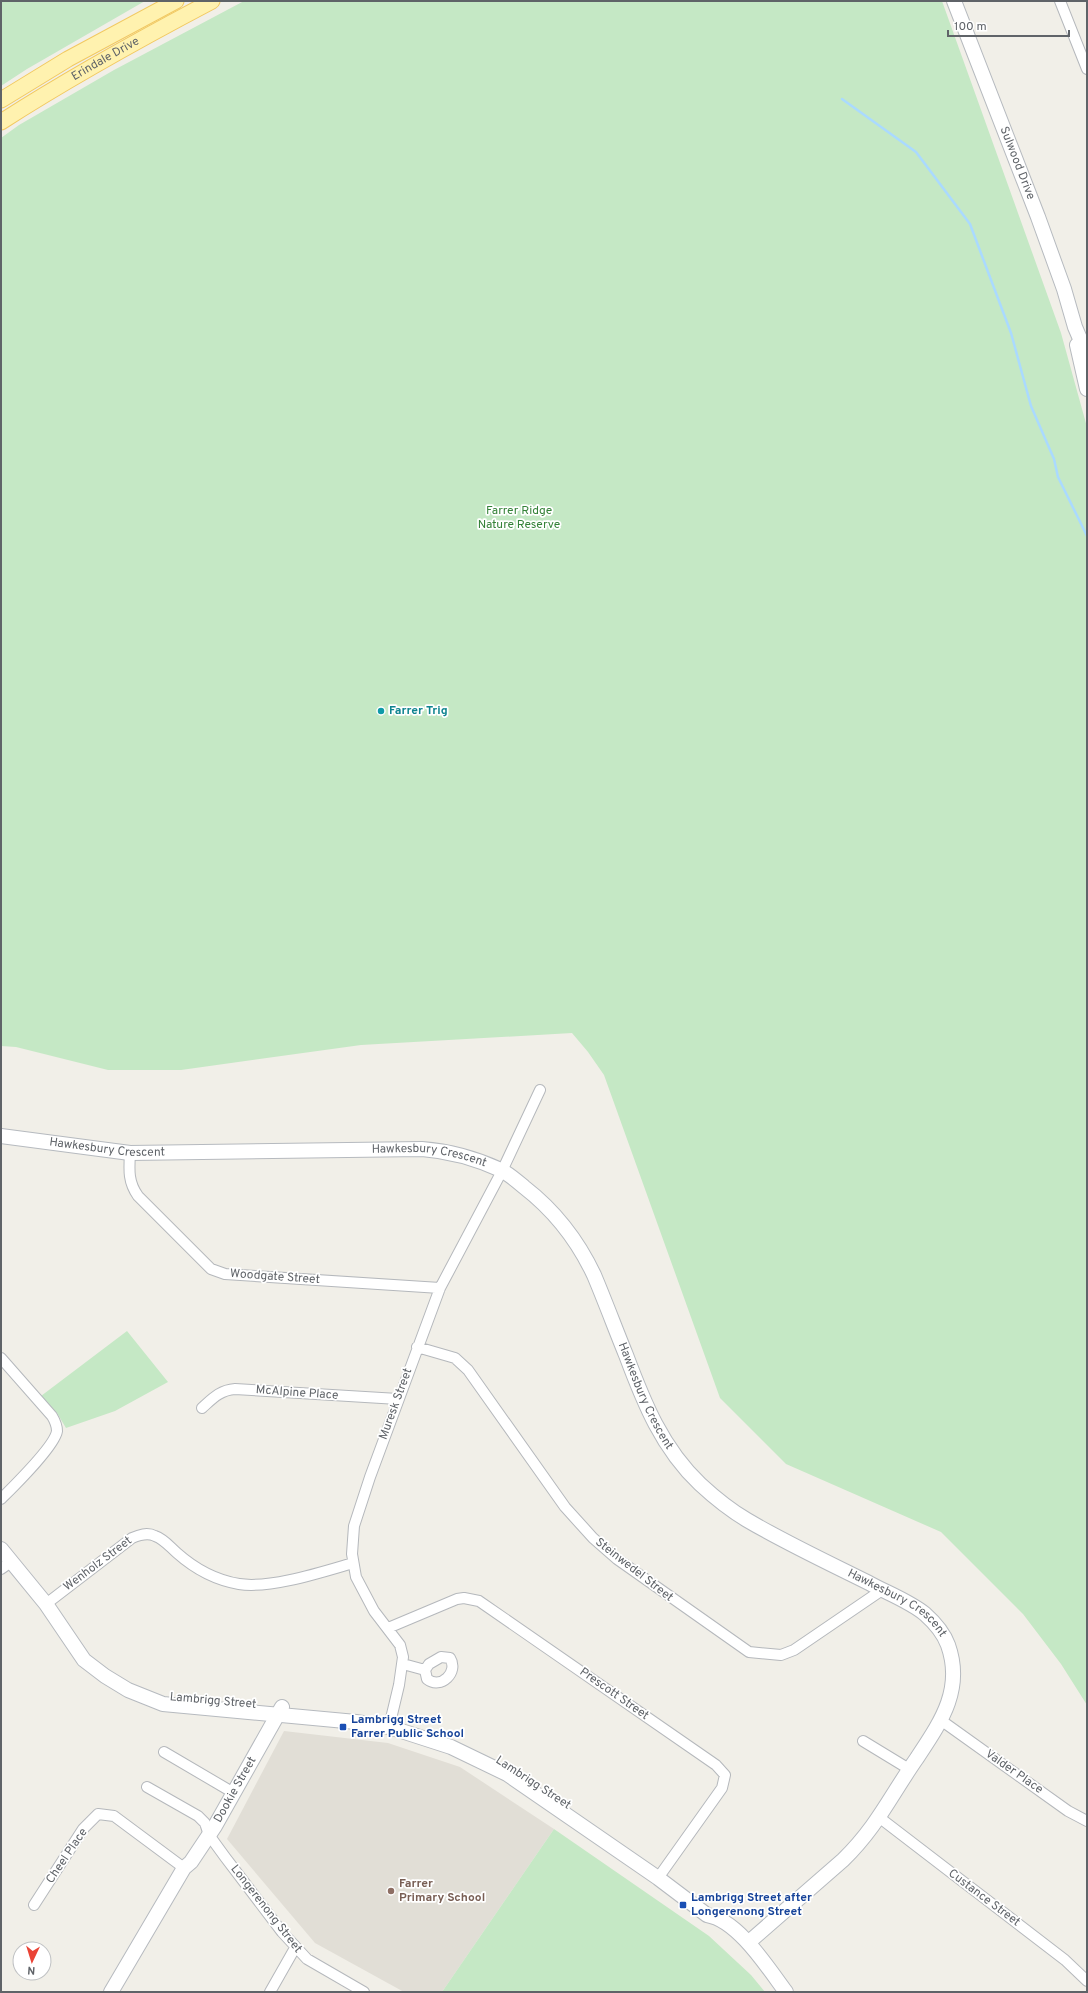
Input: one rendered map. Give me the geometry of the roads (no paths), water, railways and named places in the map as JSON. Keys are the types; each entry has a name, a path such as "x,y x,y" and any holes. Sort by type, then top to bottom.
{"main road":[{"name":"Erindale Drive","path":"1,100 68,59 176,1"},
{"name":"Erindale Drive","path":"1,122 46,93 112,54 212,1"}],"street":[{"name":"Sulwood Drive","path":"954,1 1038,217 1064,289 1075,327 1087,355"},
{"path":"1060,1 1084,56 1087,69"},
{"name":"Sulwood Drive","path":"1075,327 1077,350 1087,389"},
{"name":"Muresk Street","path":"390,1723 403,1664 403,1657 400,1645 374,1611 361,1589 353,1563 352,1540 354,1526 398,1399 440,1288 502,1171 540,1090"},
{"name":"Hawkesbury Crescent","path":"1,1136 130,1153 422,1149 458,1155 502,1171 553,1212 570,1232 583,1253 594,1275 650,1414 664,1440 681,1464 716,1498 746,1519 882,1590 924,1614 942,1633 948,1644 953,1673 952,1691 942,1721 909,1769 880,1818 867,1835 843,1860 749,1942"},
{"name":"Woodgate Street","path":"130,1153 129,1178 135,1192 211,1269 217,1272 225,1274 440,1288"},
{"name":"Steinwedel Street","path":"417,1347 455,1358 468,1370 565,1507 593,1538 631,1570 748,1652 781,1655 794,1650 882,1590"},
{"path":"1,1358 52,1416 56,1424 57,1432 50,1446 1,1499"},
{"name":"McAlpine Place","path":"202,1408 220,1393 226,1390 235,1389 398,1399"},
{"name":"Wenholz Street","path":"46,1604 132,1538 148,1534 162,1540 192,1566 204,1573 240,1584 265,1584 324,1572 353,1563"},
{"name":"Lambrigg Street","path":"1,1549 6,1566 46,1604 84,1660 105,1676 128,1690 163,1704 274,1710 390,1723 454,1739 512,1767 661,1875 715,1910 716,1916 749,1942 786,1992"},
{"name":"Prescott Street","path":"388,1628 457,1600 464,1598 479,1601 716,1765 724,1776 722,1788 661,1875"},
{"path":"403,1664 426,1670"},
{"name":"Dookie Street","path":"111,1992 184,1868 191,1862 227,1789 274,1710"},
{"name":"Dookie Street","path":"207,1829 234,1794 274,1710"},
{"name":"Valder Place","path":"942,1721 1068,1811 1087,1821"},
{"path":"863,1741 909,1769"},
{"path":"164,1752 227,1789"},
{"name":"Longerenong Street","path":"147,1786 198,1816 295,1948 306,1959 364,1992"},
{"name":"Cheel Place","path":"34,1905 83,1829 98,1814 114,1816 184,1868"},
{"name":"Custance Street","path":"880,1818 1065,1960 1087,1981"},
{"path":"270,1992 295,1948"}],"waterway":[{"path":"842,99 916,152 970,224 1011,333 1031,406 1054,459 1058,477 1087,536"}],"place":[{"name":"Farrer Trig","path":"381,711"},
{"name":"Lambrigg Street Farrer Public School","path":"343,1727"},
{"name":"Farrer Primary School","path":"391,1891"},
{"name":"Lambrigg Street after Longerenong Street","path":"683,1905"}],"park label":[{"name":"Farrer Ridge Nature Reserve","path":"519,518"}]}
